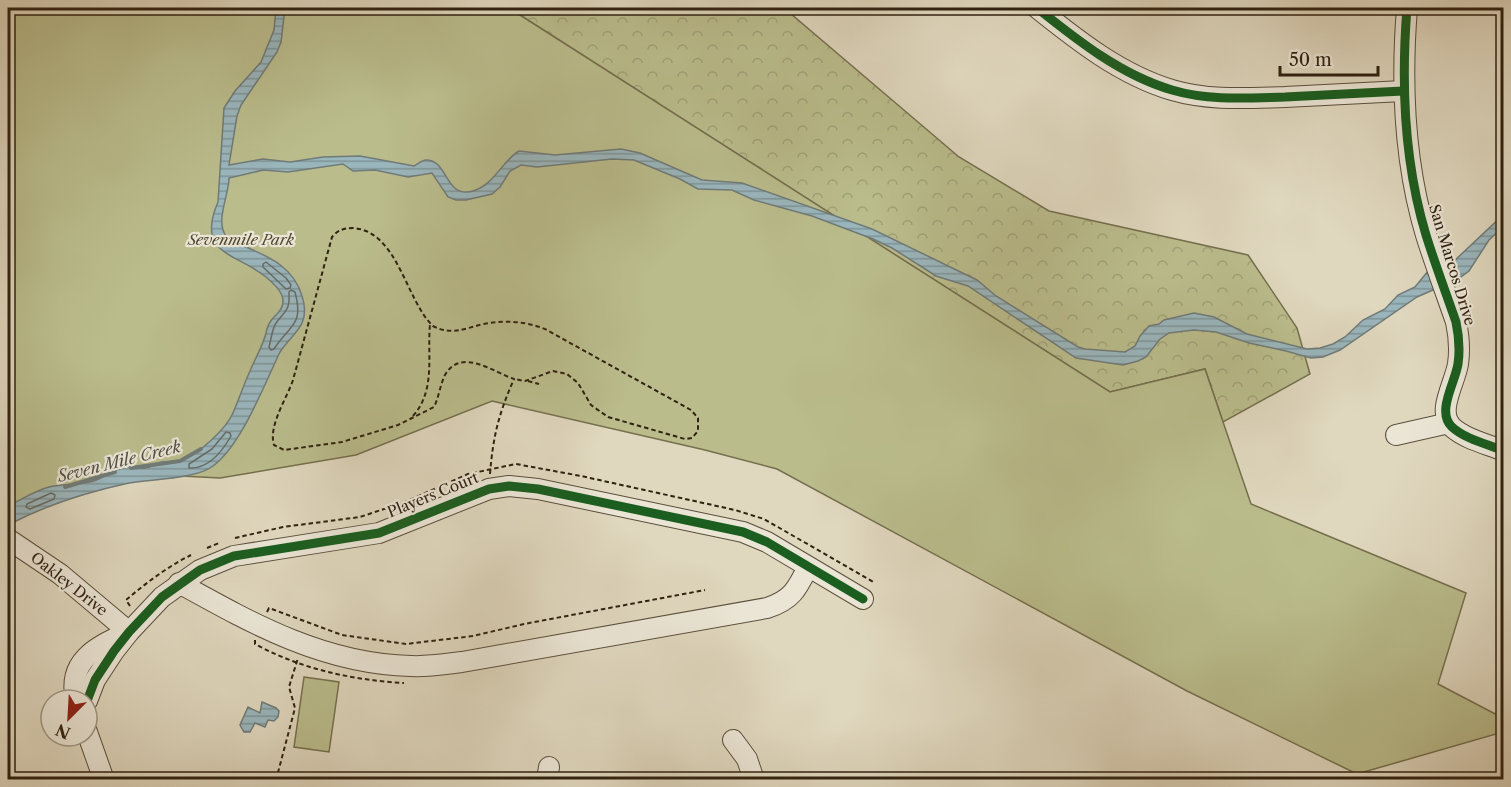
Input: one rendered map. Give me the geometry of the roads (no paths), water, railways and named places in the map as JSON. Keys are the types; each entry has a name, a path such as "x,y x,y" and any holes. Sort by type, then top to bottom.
{"street":[{"path":"1036,8 1068,33 1113,62 1146,80 1184,93 1212,98 1241,99 1403,91"},
{"name":"San Marcos Drive","path":"1407,8 1403,91 1415,186 1426,234 1456,322 1459,347 1455,380 1445,408 1449,423"},
{"path":"1396,435 1449,423 1462,434 1503,452"},
{"name":"Players Court","path":"129,632 162,597 179,584 200,570 234,556 379,533 489,489 509,486 538,489 731,529 757,537 808,567 869,591"},
{"name":"Oakley Drive","path":"9,540 60,574 129,632"},
{"path":"179,584 267,631 303,645 381,664 414,666 462,662 767,608 790,597 808,567"},
{"path":"75,688 76,673 82,662 102,644 129,632"},
{"path":"92,688 129,632"},
{"path":"733,740 747,759 754,780"},
{"path":"93,748 104,780"}],"water":[{"path":"276,8 285,8 281,42 277,52 241,105 229,165 263,159 290,162 323,157 360,156 414,166 426,160 439,166 451,185 464,192 473,191 487,184 519,151 555,155 621,149 640,153 702,180 742,183 872,229 977,280 996,296 1078,347 1085,349 1125,352 1135,346 1149,326 1194,313 1214,317 1247,334 1307,349 1320,348 1345,337 1363,320 1385,309 1398,295 1415,287 1429,270 1453,262 1503,215 1503,227 1489,240 1469,271 1458,279 1417,297 1340,350 1323,357 1311,358 1249,343 1216,332 1194,330 1169,333 1160,339 1146,357 1123,365 1076,358 968,286 936,276 892,248 873,239 812,216 754,200 732,190 698,189 634,160 612,159 537,167 521,165 510,171 500,187 492,194 466,200 448,197 432,173 408,177 375,170 353,171 343,164 288,172 263,170 229,178 222,216 223,230 230,240 264,255 287,271 298,286 305,313 300,326 280,352 243,429 233,444 213,466 196,474 129,483 98,491 52,505 8,525 8,506 43,489 94,481 123,468 145,468 162,462 178,462 187,458 218,434 233,413 269,324 281,309 283,299 275,285 266,277 232,257 215,243 212,219 218,202 224,108 235,91 261,62 274,30"},
{"path":"262,702 276,708 279,711 278,717 274,721 268,720 265,727 255,723 250,732 244,732 240,725 248,707 260,713"}],"waterway":[{"name":"Seven Mile Creek","path":"131,468 180,461 201,449"},
{"name":"Seven Mile Creek","path":"65,487 115,472"}],"park label":[{"name":"Sevenmile Park","path":"241,240"}]}
